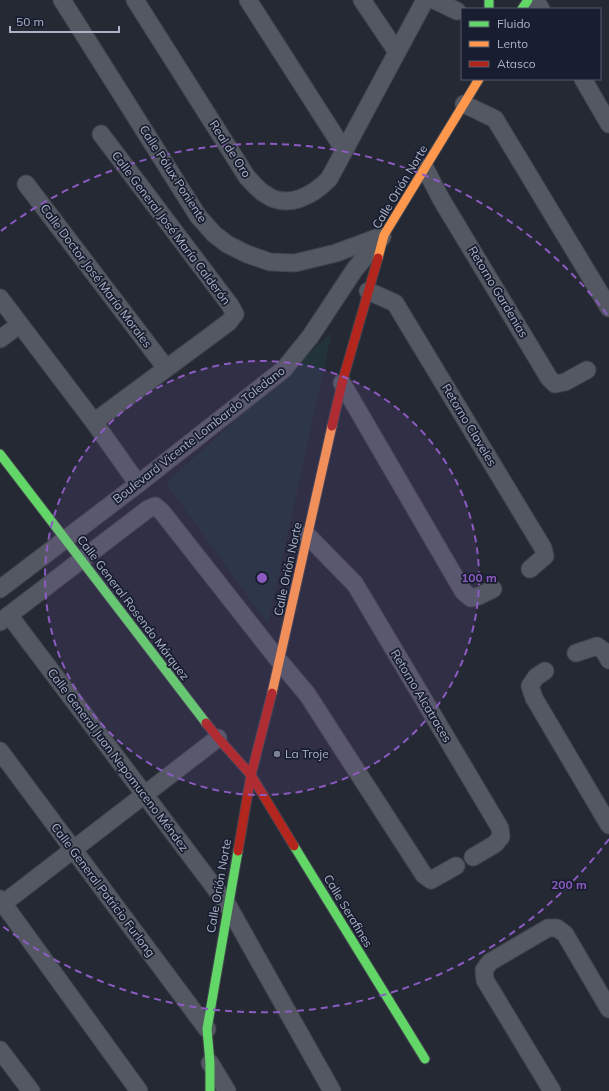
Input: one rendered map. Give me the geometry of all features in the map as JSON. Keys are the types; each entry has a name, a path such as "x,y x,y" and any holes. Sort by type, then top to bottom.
{"street":[{"name":"Calle Pólux Poniente","path":"62,0 198,216 214,234 227,244 247,254 270,262 295,263 336,253 384,235"},
{"name":"Real de Oro","path":"135,0 247,177 265,195 279,200 292,201 307,196 318,190 328,179 426,0"},
{"path":"248,0 344,150"},
{"path":"362,0 397,52"},
{"path":"434,0 458,11"},
{"name":"Calle Orión Norte","path":"210,1091 210,1063 207,1029 250,775 280,662 342,383 384,235 478,80"},
{"path":"584,80 609,124"},
{"path":"464,104 495,119 609,308"},
{"name":"Calle General José María Calderón","path":"94,422 229,322 235,314 230,305 101,134"},
{"name":"Retorno Gardenias","path":"425,168 549,378 555,384 565,382 587,370"},
{"name":"Calle Doctor José María Morales","path":"26,184 166,368"},
{"name":"Boulevard Vicente Lombardo Toledano","path":"0,589 284,370 310,337 355,269 384,235"},
{"name":"Retorno Claveles","path":"368,291 395,302 543,548 545,556 530,569"},
{"path":"0,298 94,422 138,484"},
{"path":"0,339 19,324"},
{"path":"342,383 463,591 471,598 479,596 493,588"},
{"name":"Calle General Rosendo Márquez","path":"0,454 218,738 250,775"},
{"path":"5,619 148,509 155,506 162,512 307,694 424,875 432,880 456,866"},
{"name":"Retorno Alcatraces","path":"307,535 355,584 500,828 501,838 495,844 473,857"},
{"name":"Calle General Juan Nepomuceno Méndez","path":"5,619 144,794 228,904 332,1091"},
{"path":"576,653 596,646 604,651 609,660"},
{"path":"545,671 536,677 530,686 534,698 609,825"},
{"path":"139,1091 1,903 73,850 218,738"},
{"name":"Calle General Patricio Furlong","path":"0,751 207,1029"},
{"name":"Calle Serafines","path":"250,775 425,1059"},
{"path":"552,1091 485,980 484,970 490,962 548,928 557,928 564,934 609,1009"},
{"path":"0,1050 31,1091"},
{"path":"210,1063 227,1091"}],"shaded area":[{"path":"332,332 268,624 166,483"}],"traffic: fast":[{"path":"489,0 489,8"},
{"path":"523,8 528,0"},
{"path":"0,454 206,723"},
{"path":"294,846 425,1059"},
{"path":"210,1091 210,1063 207,1029 238,851"}],"traffic: slow":[{"path":"378,258 384,235 478,80"},
{"path":"272,693 332,426"}],"traffic: jam":[{"path":"332,426 342,383 378,258"},
{"path":"238,851 251,775 272,693"},
{"path":"206,723 251,775 294,846"}],"place":[{"name":"La Troje","path":"277,754"}]}
